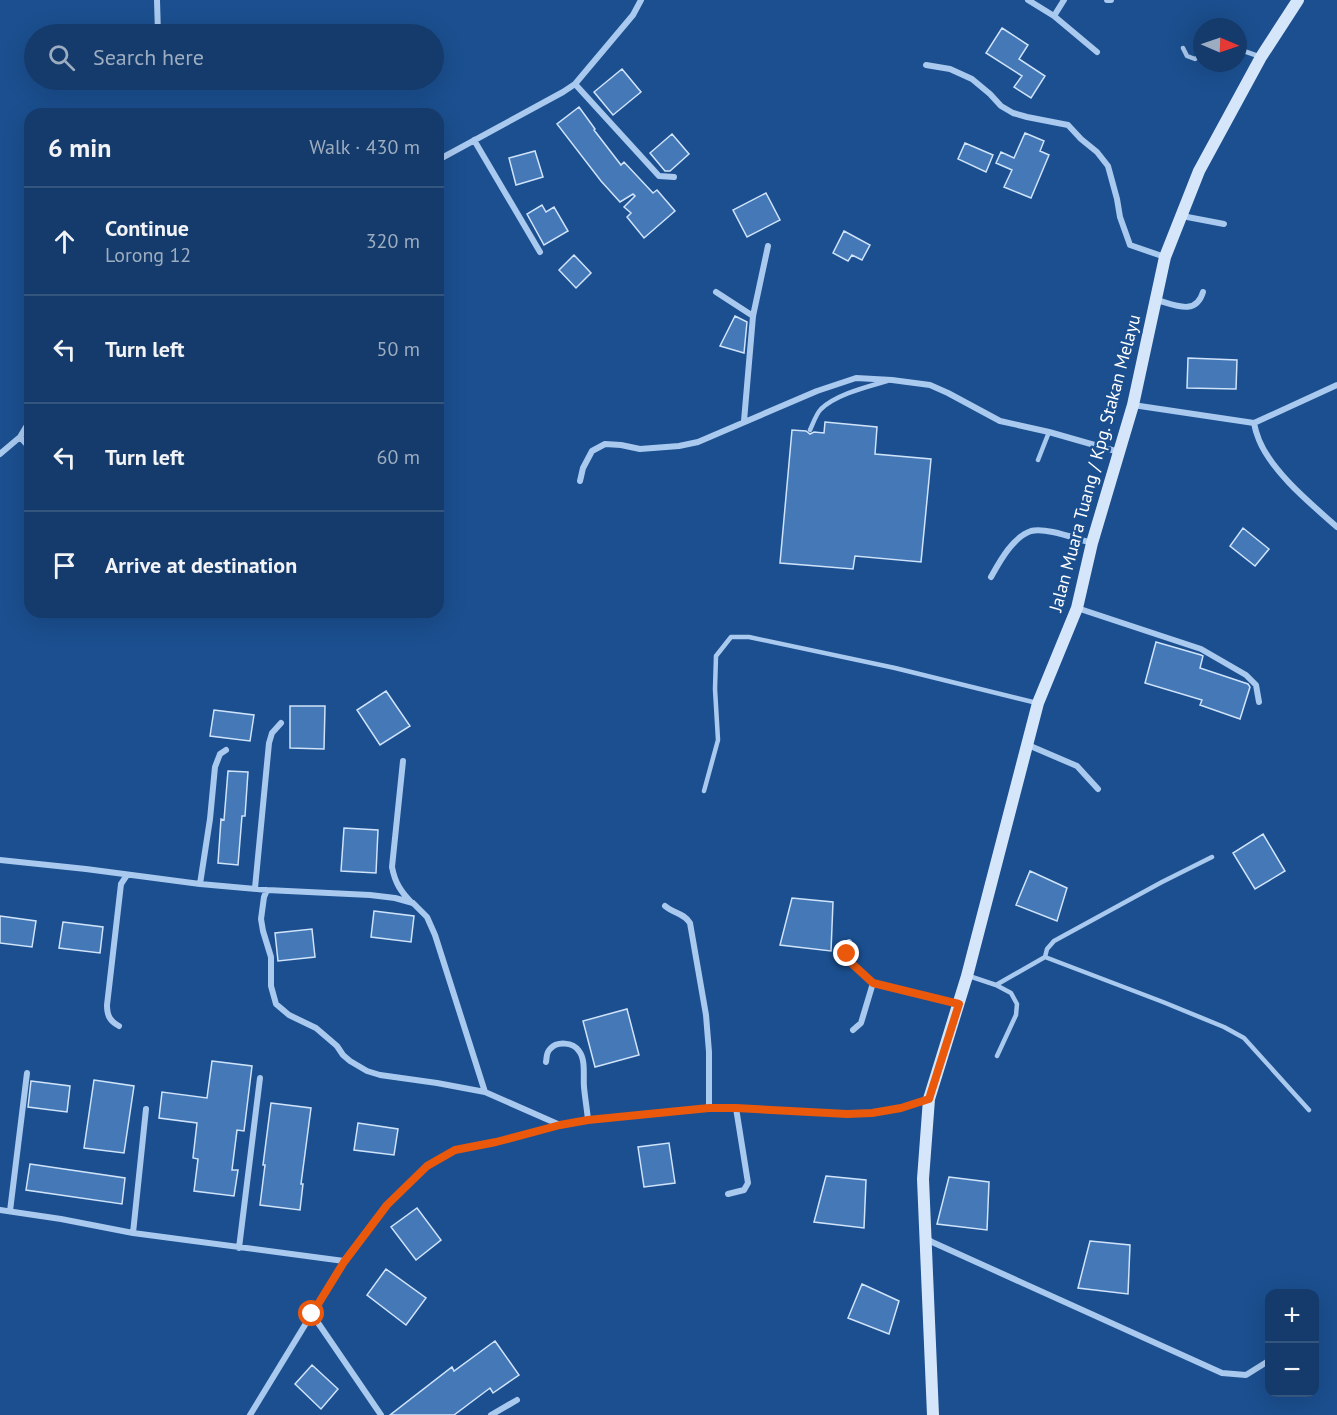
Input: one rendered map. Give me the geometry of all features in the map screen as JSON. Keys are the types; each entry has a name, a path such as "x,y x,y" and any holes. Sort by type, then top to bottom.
{"main road":[{"name":"Jalan Muara Tuang / Kpg. Stakan Melayu","path":"933,1415 923,1179 929,1099 967,976 1038,703 1077,608 1092,543 1133,405 1165,257 1199,171 1261,57 1298,0"}],"street":[{"path":"158,0 158,24"},
{"path":"444,157 563,93 575,84 633,15 641,0"},
{"path":"1028,0 1054,16 1097,52"},
{"path":"1054,16 1064,0"},
{"path":"926,65 950,69 972,79 1001,106 1013,113 1068,125 1097,152 1108,166 1120,217 1131,245 1165,257"},
{"path":"575,84 658,176 674,177"},
{"path":"474,140 540,252"},
{"path":"1182,216 1224,224"},
{"path":"744,421 753,316 768,246"},
{"path":"716,292 753,316"},
{"path":"1157,300 1188,307 1196,304 1203,292"},
{"path":"580,481 583,468 592,451 605,444 640,449 699,442 817,391 856,378 892,380 930,386 1000,421 1119,452"},
{"path":"1133,405 1254,423 1337,385"},
{"path":"1254,423 1260,442 1275,466 1288,482 1337,526"},
{"path":"0,454 20,437 24,430"},
{"path":"20,437 24,441"},
{"path":"991,577 1003,556 1016,541 1030,531 1044,530 1092,543"},
{"path":"1077,608 1201,649 1246,675 1256,685 1259,702"},
{"path":"255,888 269,743 272,734 281,723"},
{"path":"1028,745 1077,766 1098,789"},
{"path":"200,884 215,767 220,754 226,750"},
{"path":"403,761 394,837 392,867 394,879 401,892 427,917 435,935 485,1092"},
{"path":"0,860 200,884 370,895 413,903"},
{"path":"119,1026 109,1018 107,1005 121,884 127,875"},
{"path":"267,890 261,919 271,957 271,986 276,1004 288,1014 316,1028 337,1046 343,1055 367,1071 485,1092 560,1125"},
{"path":"665,906 684,915 690,923 706,1015 709,1052 709,1108"},
{"path":"849,942 848,960 873,983 959,1004"},
{"path":"853,1030 861,1023 873,983"},
{"path":"546,1062 550,1048 558,1044 565,1043 577,1048 583,1062 588,1120"},
{"path":"10,1211 27,1073"},
{"path":"239,1248 260,1078"},
{"path":"250,1415 344,1262 387,1205 427,1166 455,1150 588,1120 709,1108 864,1113 901,1108 929,1099"},
{"path":"728,1194 744,1190 748,1183 736,1108"},
{"path":"133,1233 146,1109"},
{"path":"0,1210 133,1233 344,1262"},
{"path":"926,1237 943,1247 1222,1373 1246,1375 1265,1363"},
{"path":"312,1314 381,1415"},
{"path":"491,1415 517,1400"}],"lane":[{"path":"1183,48 1186,56 1193,58"},
{"path":"1247,52 1261,57"},
{"path":"810,430 820,410 837,399 862,388 892,380"},
{"path":"1038,460 1048,432"},
{"path":"705,791 718,740 716,656 731,637 749,637 895,668 1038,703"},
{"path":"996,985 1045,957 1047,949 1054,941 1212,857"},
{"path":"1045,957 1163,1002 1224,1027 1244,1038 1309,1110"},
{"path":"967,976 996,985 1011,993 1017,1004 1016,1015 997,1056"}],"building":[{"path":"1002,28 1028,45 1019,59 1045,76 1031,98 1014,87 1022,76 986,53"},
{"path":"622,69 641,92 613,115 594,92"},
{"path":"579,107 621,165 624,162 653,193 657,190 675,211 644,238 627,217 631,213 624,207 635,196 633,194 620,202 557,124"},
{"path":"1025,133 1044,141 1040,151 1049,155 1031,198 1004,187 1012,170 996,163 1001,152 1014,158"},
{"path":"672,134 689,154 670,171 665,171 650,153"},
{"path":"965,143 993,155 986,172 958,159"},
{"path":"535,151 543,177 516,185 509,158"},
{"path":"766,193 780,220 747,237 733,210"},
{"path":"542,205 546,212 554,207 568,231 544,245 527,214"},
{"path":"844,231 870,245 862,260 852,255 848,261 833,253"},
{"path":"574,255 591,273 576,288 559,270"},
{"path":"735,316 747,322 744,353 720,346"},
{"path":"1188,358 1237,360 1236,389 1187,388"},
{"path":"825,422 877,427 875,454 931,459 921,562 855,556 853,569 780,563 792,430 806,431 810,434 824,433"},
{"path":"1243,528 1269,549 1255,566 1230,546"},
{"path":"1156,642 1201,655 1203,656 1200,668 1248,684 1250,687 1240,719 1200,705 1202,700 1145,683"},
{"path":"386,691 410,726 380,745 357,710"},
{"path":"290,706 325,706 324,749 290,748"},
{"path":"214,710 254,715 250,741 210,736"},
{"path":"228,771 248,772 238,865 218,863"},
{"path":"344,828 378,830 376,873 341,871"},
{"path":"1263,834 1285,871 1255,889 1233,853"},
{"path":"1030,871 1067,888 1057,921 1016,905"},
{"path":"792,898 833,902 831,951 780,945"},
{"path":"374,911 414,916 411,942 371,937"},
{"path":"0,916 36,921 32,947 0,943"},
{"path":"63,922 103,927 100,953 59,948"},
{"path":"312,929 315,957 278,961 275,933"},
{"path":"627,1009 639,1055 595,1067 583,1021"},
{"path":"212,1061 252,1066 244,1131 237,1130 232,1170 238,1170 234,1196 194,1191 198,1159 193,1158 197,1123 159,1118 162,1092 207,1098"},
{"path":"94,1080 134,1086 124,1153 84,1148"},
{"path":"31,1081 70,1086 67,1112 28,1107"},
{"path":"271,1103 311,1108 300,1210 260,1205"},
{"path":"358,1123 398,1129 394,1155 354,1150"},
{"path":"669,1143 675,1183 644,1187 638,1147"},
{"path":"30,1164 125,1178 122,1204 26,1190"},
{"path":"826,1176 866,1180 864,1228 814,1222"},
{"path":"949,1177 989,1182 987,1230 937,1224"},
{"path":"417,1208 441,1240 416,1260 391,1227"},
{"path":"1090,1241 1130,1245 1128,1294 1078,1288"},
{"path":"386,1269 426,1298 406,1325 367,1295"},
{"path":"862,1284 899,1301 889,1334 848,1318"},
{"path":"495,1341 519,1375 493,1393 490,1388 454,1415 390,1415 452,1367 454,1371"},
{"path":"312,1365 338,1389 321,1409 295,1384"}],"route":[{"path":"312,1314 344,1262 387,1205 427,1166 455,1150 588,1120 709,1108 872,1113 901,1108 929,1099 959,1004 873,983 852,965 847,954"}]}
